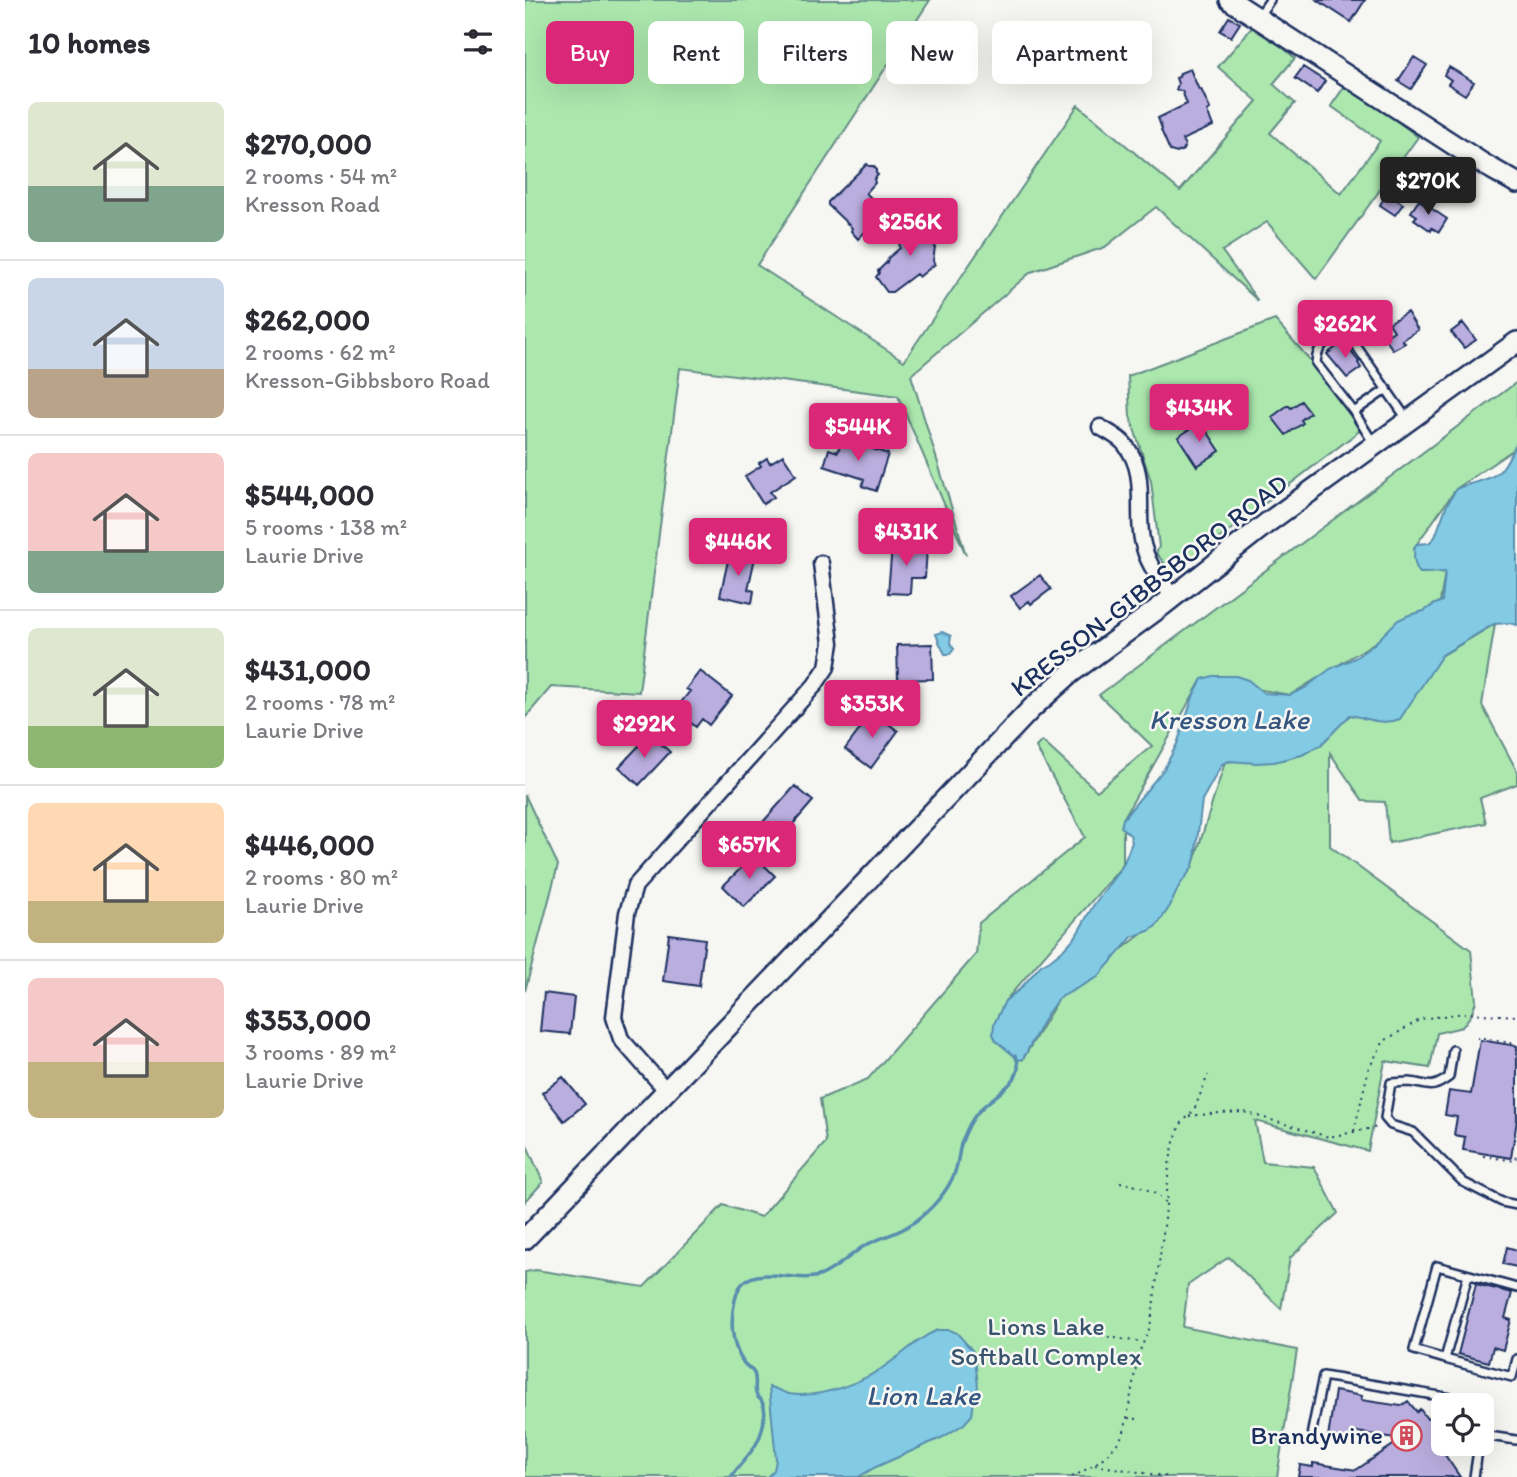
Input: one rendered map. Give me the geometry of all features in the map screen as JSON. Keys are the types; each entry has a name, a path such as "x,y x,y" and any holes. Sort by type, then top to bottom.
{"street":[{"path":"1230,0 1485,165 1517,182"},
{"name":"KRESSON-GIBBSBORO ROAD","path":"525,1239 1018,721 1072,672 1267,523 1517,342"},
{"path":"1100,427 1125,444 1134,460 1140,482 1144,550 1150,565 1173,597"},
{"path":"666,1090 621,1039 614,1017 627,912 635,886 815,685 827,667 831,643 821,563"}],"lane":[{"path":"1257,17 1270,0"},
{"path":"1374,445 1354,412 1316,363 1318,351 1327,340 1337,336 1350,337 1408,421"},
{"path":"1354,412 1387,389"},
{"path":"1453,1050 1449,1077 1438,1085 1430,1087 1408,1082 1391,1083 1385,1118 1391,1125 1413,1132 1463,1182 1502,1202 1517,1205"},
{"path":"1517,1288 1437,1266 1414,1350 1512,1377 1517,1359"},
{"path":"1445,1359 1468,1275"},
{"path":"1312,1431 1323,1376 1431,1394"},
{"path":"1494,1437 1517,1440"},
{"path":"1474,1477 1477,1456"}],"path":[{"path":"1354,1131 1369,1068 1384,1041 1421,1019 1465,1013 1517,1016"},
{"path":"1478,1039 1479,1037 1517,1044"},
{"path":"1072,1477 1094,1465 1121,1439 1138,1355 1152,1315 1174,1142 1181,1124 1194,1110 1209,1075"},
{"path":"1188,1116 1244,1112 1329,1137 1391,1125"},
{"path":"1483,1156 1515,1161 1517,1152"},
{"path":"1120,1182 1148,1188 1167,1204"},
{"path":"1101,1336 1142,1342"},
{"path":"1127,1418 1136,1419"},
{"path":"1094,1465 1170,1477"}],"green space":[{"path":"525,0 930,0 916,21 886,21 886,67 757,265 904,361 1078,105 1180,191 1257,101 1218,67 1255,24 1295,58 1273,84 1295,103 1270,133 1341,194 1380,141 1331,106 1347,83 1418,137 1316,279 1267,222 1222,251 1258,301 1156,207 1105,247 1031,272 911,375 966,555 898,396 680,368 639,692 551,687 525,718"},
{"path":"1275,320 1367,425 1173,574 1156,553 1159,547 1151,481 1130,416 1128,376"},
{"name":"Lions Lake Softball Complex","path":"1517,382 1517,447 1456,489 1414,548 1420,573 1445,572 1440,602 1290,695 1202,679 1123,819 1123,865 1005,1001 1023,1059 1059,998 1144,932 1192,868 1225,762 1302,755 1350,715 1495,624 1482,705 1517,771 1517,784 1480,798 1486,823 1389,843 1385,802 1363,801 1330,753 1330,846 1471,950 1476,1001 1471,1015 1462,1027 1437,1033 1430,1068 1385,1061 1368,1151 1255,1121 1263,1162 1314,1167 1338,1213 1290,1258 1281,1309 1229,1257 1188,1285 1183,1327 1297,1350 1277,1477 525,1477 525,1272 536,1270 644,1287 723,1205 761,1217 826,1142 820,1099 868,1079 976,954 979,923 1085,837 1036,747 1042,741 1097,791 1152,746 1099,695"},
{"path":"525,795 558,865 525,991"},
{"path":"525,1141 543,1182 525,1202"}],"water":[{"name":"Kresson Lake","path":"1517,442 1517,625 1494,624 1442,655 1400,719 1381,722 1350,715 1321,745 1302,755 1274,762 1229,761 1222,764 1202,800 1192,868 1158,924 1151,930 1132,937 1098,977 1059,998 1047,1014 1023,1059 1019,1060 996,1041 993,1034 994,1024 1005,1001 1020,989 1041,965 1065,948 1076,936 1093,906 1123,865 1132,842 1130,835 1121,827 1123,819 1164,769 1177,744 1202,679 1236,676 1248,680 1264,693 1290,695 1305,688 1330,669 1355,658 1373,645 1398,620 1442,601 1445,572 1420,573 1416,567 1415,546 1429,543 1435,537 1456,489 1499,472"},
{"path":"942,632 951,636 950,643 954,649 950,654 945,654 936,634"},
{"name":"Lion Lake","path":"938,1330 957,1333 975,1357 978,1387 972,1415 964,1424 943,1437 858,1477 767,1477 774,1470 776,1460 769,1387 802,1395 843,1387 882,1368"}],"building":[{"path":"1317,0 1365,0 1351,22"},
{"path":"1229,17 1240,23 1231,37 1220,31"},
{"path":"1414,57 1427,65 1411,89 1398,81"},
{"path":"1303,67 1325,81 1317,93 1295,78"},
{"path":"1449,67 1474,82 1465,95 1448,84 1451,80 1444,75"},
{"path":"1190,69 1210,109 1207,111 1213,126 1182,140 1185,145 1183,150 1177,153 1170,151 1158,118 1187,104 1182,91 1176,90 1176,78"},
{"path":"867,164 876,169 878,175 866,193 876,203 873,208 881,216 858,239 851,231 852,228 828,202"},
{"path":"1387,193 1403,204 1395,215 1380,205"},
{"path":"1419,200 1447,219 1439,232 1432,228 1431,231 1414,219 1417,216 1411,212"},
{"path":"929,219 933,225 938,226 933,261 935,264 919,277 916,274 892,292 887,292 876,277 878,271 900,248 899,242"},
{"path":"1407,312 1418,330 1402,340 1405,343 1393,350 1384,337 1394,331 1389,323"},
{"path":"1463,323 1476,340 1464,348 1451,332"},
{"path":"1343,342 1361,368 1347,378 1327,354"},
{"path":"1301,401 1310,413 1301,420 1303,423 1286,435 1272,417 1288,405 1291,408"},
{"path":"1201,422 1220,451 1197,466 1178,437"},
{"path":"842,439 888,454 876,491 862,486 864,479 824,466 829,449 838,452"},
{"path":"783,455 796,475 770,492 774,497 763,504 745,476 761,466 759,463 767,458 770,463"},
{"path":"892,546 927,549 925,578 911,578 910,594 888,593"},
{"path":"730,552 755,558 748,589 754,591 752,603 720,596"},
{"path":"1040,575 1051,589 1031,604 1029,601 1020,608 1011,596"},
{"path":"932,644 933,679 898,680 897,645"},
{"path":"700,671 732,696 709,725 702,719 696,727 675,710 690,691 686,689"},
{"path":"873,712 898,731 871,768 845,749"},
{"path":"650,734 670,752 639,785 619,767"},
{"path":"795,786 813,801 781,838 763,822"},
{"path":"754,855 775,876 744,907 723,886"},
{"path":"669,934 705,939 699,986 663,981"},
{"path":"544,993 574,997 570,1034 540,1031"},
{"path":"1480,1040 1517,1046 1517,1120 1511,1158 1463,1150 1465,1137 1454,1135 1457,1117 1445,1115 1449,1091 1471,1094"},
{"path":"563,1077 585,1104 564,1121 542,1093"},
{"path":"1507,1247 1517,1250 1517,1267 1503,1264"},
{"path":"1476,1284 1512,1293 1505,1318 1511,1320 1503,1350 1493,1347 1489,1362 1458,1354"},
{"name":"Brandywine","path":"1335,1391 1362,1396 1361,1400 1401,1406 1408,1401 1417,1412 1420,1409 1427,1419 1431,1416 1431,1456 1446,1456 1460,1477 1298,1477 1300,1465 1313,1467 1313,1463 1356,1470 1402,1439 1356,1432 1355,1442 1328,1438"}],"waterway":[{"path":"731,1477 760,1437 765,1415 763,1404 756,1394 754,1373 743,1362 734,1340 732,1316 740,1286 752,1277 761,1275 803,1278 822,1275 866,1245 900,1231 919,1219 948,1186 956,1171 961,1144 973,1118 1013,1080 1018,1064 1015,1055"}],"place":[{"name":"Brandywine","path":"1406,1435"}]}
